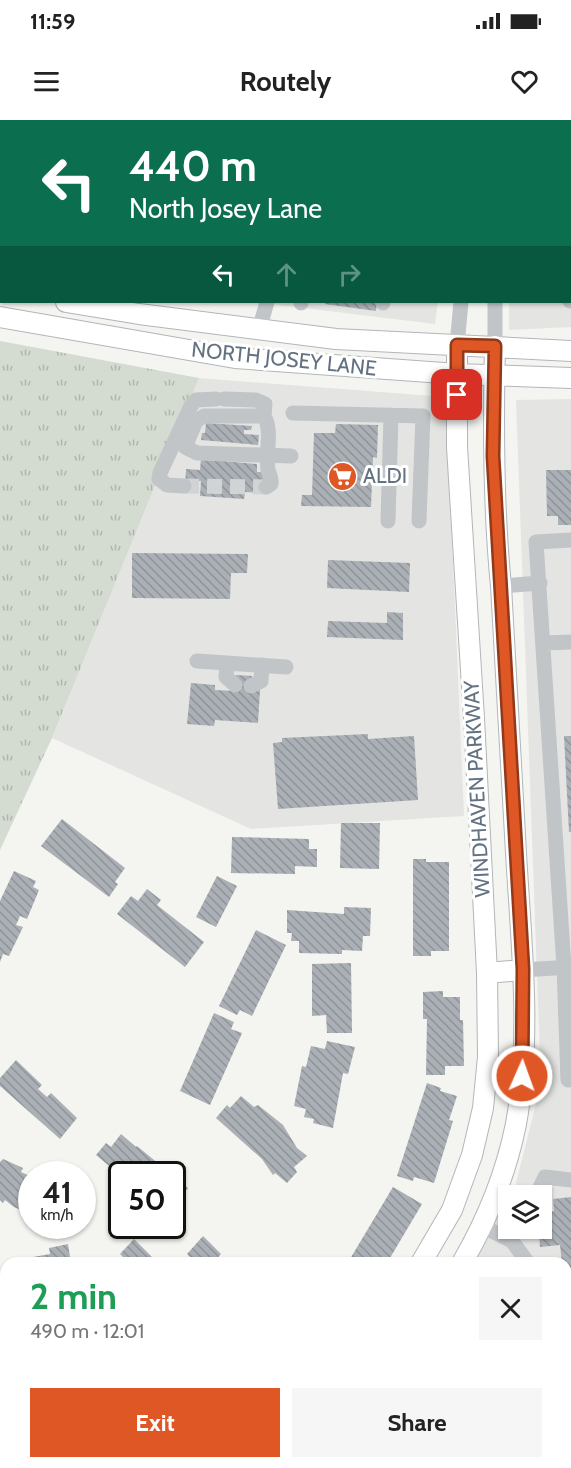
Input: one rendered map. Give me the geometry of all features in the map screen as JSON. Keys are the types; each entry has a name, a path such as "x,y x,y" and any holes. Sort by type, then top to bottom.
{"main road":[{"name":"NORTH JOSEY LANE","path":"72,303 139,314 336,339 571,351"},
{"name":"NORTH JOSEY LANE","path":"0,317 236,358 457,374 571,378"},
{"name":"WINDHAVEN PARKWAY","path":"425,1257 452,1210 472,1155 488,1065 487,973 457,447 457,345"},
{"name":"WINDHAVEN PARKWAY","path":"465,1257 482,1226 505,1167 516,1123 523,1063 523,969 501,586 496,536 493,456 495,346"},
{"path":"474,718 509,716"},
{"path":"487,973 523,969"}],"street":[{"path":"259,330 267,303"},
{"name":"WINDHAVEN PARKWAY","path":"457,345 461,303"},
{"name":"WINDHAVEN PARKWAY","path":"495,303 495,346"},
{"path":"184,486 167,485 159,479 160,473 191,406 196,400 220,399 256,400 265,404 264,416 268,422 268,471 272,480 271,484 266,487"},
{"path":"293,413 423,416 419,521"},
{"path":"264,416 204,416 196,422 185,447 197,453 291,456"},
{"path":"388,521 391,416"},
{"path":"568,1080 568,967 536,542 571,540"},
{"path":"501,586 540,583"},
{"path":"544,642 571,642"},
{"path":"197,661 286,667"},
{"path":"226,663 226,677 235,685"},
{"path":"251,686 261,681 262,665"},
{"path":"523,969 568,967"},
{"path":"541,1185 545,1177 571,1180"},
{"path":"482,1226 498,1230"},
{"path":"518,1239 525,1257"}],"shaded area":[{"path":"263,303 438,303 435,324"},
{"path":"509,303 571,303 571,327 509,330"},
{"path":"199,378 446,397 464,816 251,829 52,738"},
{"path":"571,399 571,1257 474,1257 498,1216 498,1239 552,1239 552,1185 516,1185 541,1084 516,400"}],"green space":[{"path":"0,341 199,378 52,738 0,850"}],"building":[{"path":"326,303 377,303 376,311"},
{"path":"206,423 252,426 251,430 244,430 244,434 259,435 258,445 201,440 202,433 205,433"},
{"name":"ALDI","path":"336,424 378,425 377,458 373,457 371,507 301,506 302,495 312,495 314,433 335,433"},
{"path":"201,459 257,464 257,472 267,472 265,493 245,492 244,499 200,496 201,481 194,480 194,487 185,486 186,469 200,470"},
{"path":"546,470 571,470 571,525 558,525 558,516 547,516"},
{"path":"132,553 248,554 247,573 231,573 230,599 132,598"},
{"path":"328,560 410,563 409,592 327,588"},
{"path":"387,612 403,613 403,640 327,637 328,621 387,623"},
{"path":"236,675 252,676 251,689 260,690 258,723 215,720 214,726 187,724 191,683 215,685 215,690 234,691"},
{"path":"368,734 368,739 414,736 418,800 278,809 273,743 282,742 282,738"},
{"path":"564,736 571,736 571,832 569,832"},
{"path":"62,819 125,868 115,882 118,884 109,897 41,846"},
{"path":"341,823 380,823 379,869 340,868"},
{"path":"232,837 309,839 309,849 317,849 317,867 295,866 295,874 231,873"},
{"path":"413,859 426,859 426,862 449,862 449,951 431,951 431,956 413,956"},
{"path":"14,871 36,881 33,887 39,890 27,919 20,916 16,925 23,927 9,956 3,954 0,962 0,901"},
{"path":"217,876 237,886 216,927 196,917"},
{"path":"147,889 161,900 157,905 204,942 185,967 117,914 131,896 138,901"},
{"path":"344,907 371,908 370,936 363,936 362,951 342,950 342,954 299,953 299,941 291,941 292,933 287,933 287,910 344,914"},
{"path":"256,930 286,945 252,1016 240,1010 237,1015 219,1006"},
{"path":"351,963 352,1033 327,1033 326,1015 312,1016 312,964"},
{"path":"443,991 443,997 460,997 464,1066 445,1066 445,1075 426,1075 427,1019 423,1019 423,992"},
{"path":"214,1013 234,1022 231,1029 242,1033 210,1105 180,1091"},
{"path":"327,1041 355,1047 348,1074 343,1073 333,1128 313,1123 314,1119 304,1117 306,1109 294,1106 302,1066 306,1067 311,1046 325,1049"},
{"path":"16,1060 42,1085 38,1089 47,1097 51,1093 77,1118 60,1139 0,1086 0,1078"},
{"path":"427,1083 441,1088 440,1091 457,1096 449,1120 453,1121 434,1183 414,1177 413,1181 397,1176"},
{"path":"241,1096 254,1107 258,1105 283,1125 297,1148 307,1156 294,1167 297,1172 287,1183 275,1173 273,1175 262,1159 216,1118 227,1105 230,1108"},
{"path":"121,1134 155,1161 108,1161 108,1165 96,1155 106,1143 111,1147"},
{"path":"3,1159 18,1166 18,1209 5,1200 3,1203 0,1200 0,1162"},
{"path":"393,1187 422,1204 391,1257 351,1257"},
{"path":"571,1197 571,1257 561,1257 560,1245 540,1247 539,1239 552,1239 552,1212 554,1211 553,1199"},
{"path":"203,1236 221,1254 218,1257 190,1257 187,1254"},
{"path":"134,1239 152,1257 123,1257 120,1254"},
{"path":"68,1244 70,1257 33,1257 50,1254 49,1248"}],"tunnel":[{"path":"184,486 266,487"}],"place":[{"name":"ALDI","path":"342,476"}],"route":[{"path":"457,395 457,345 495,346 493,456 523,969 522,1076"}]}
